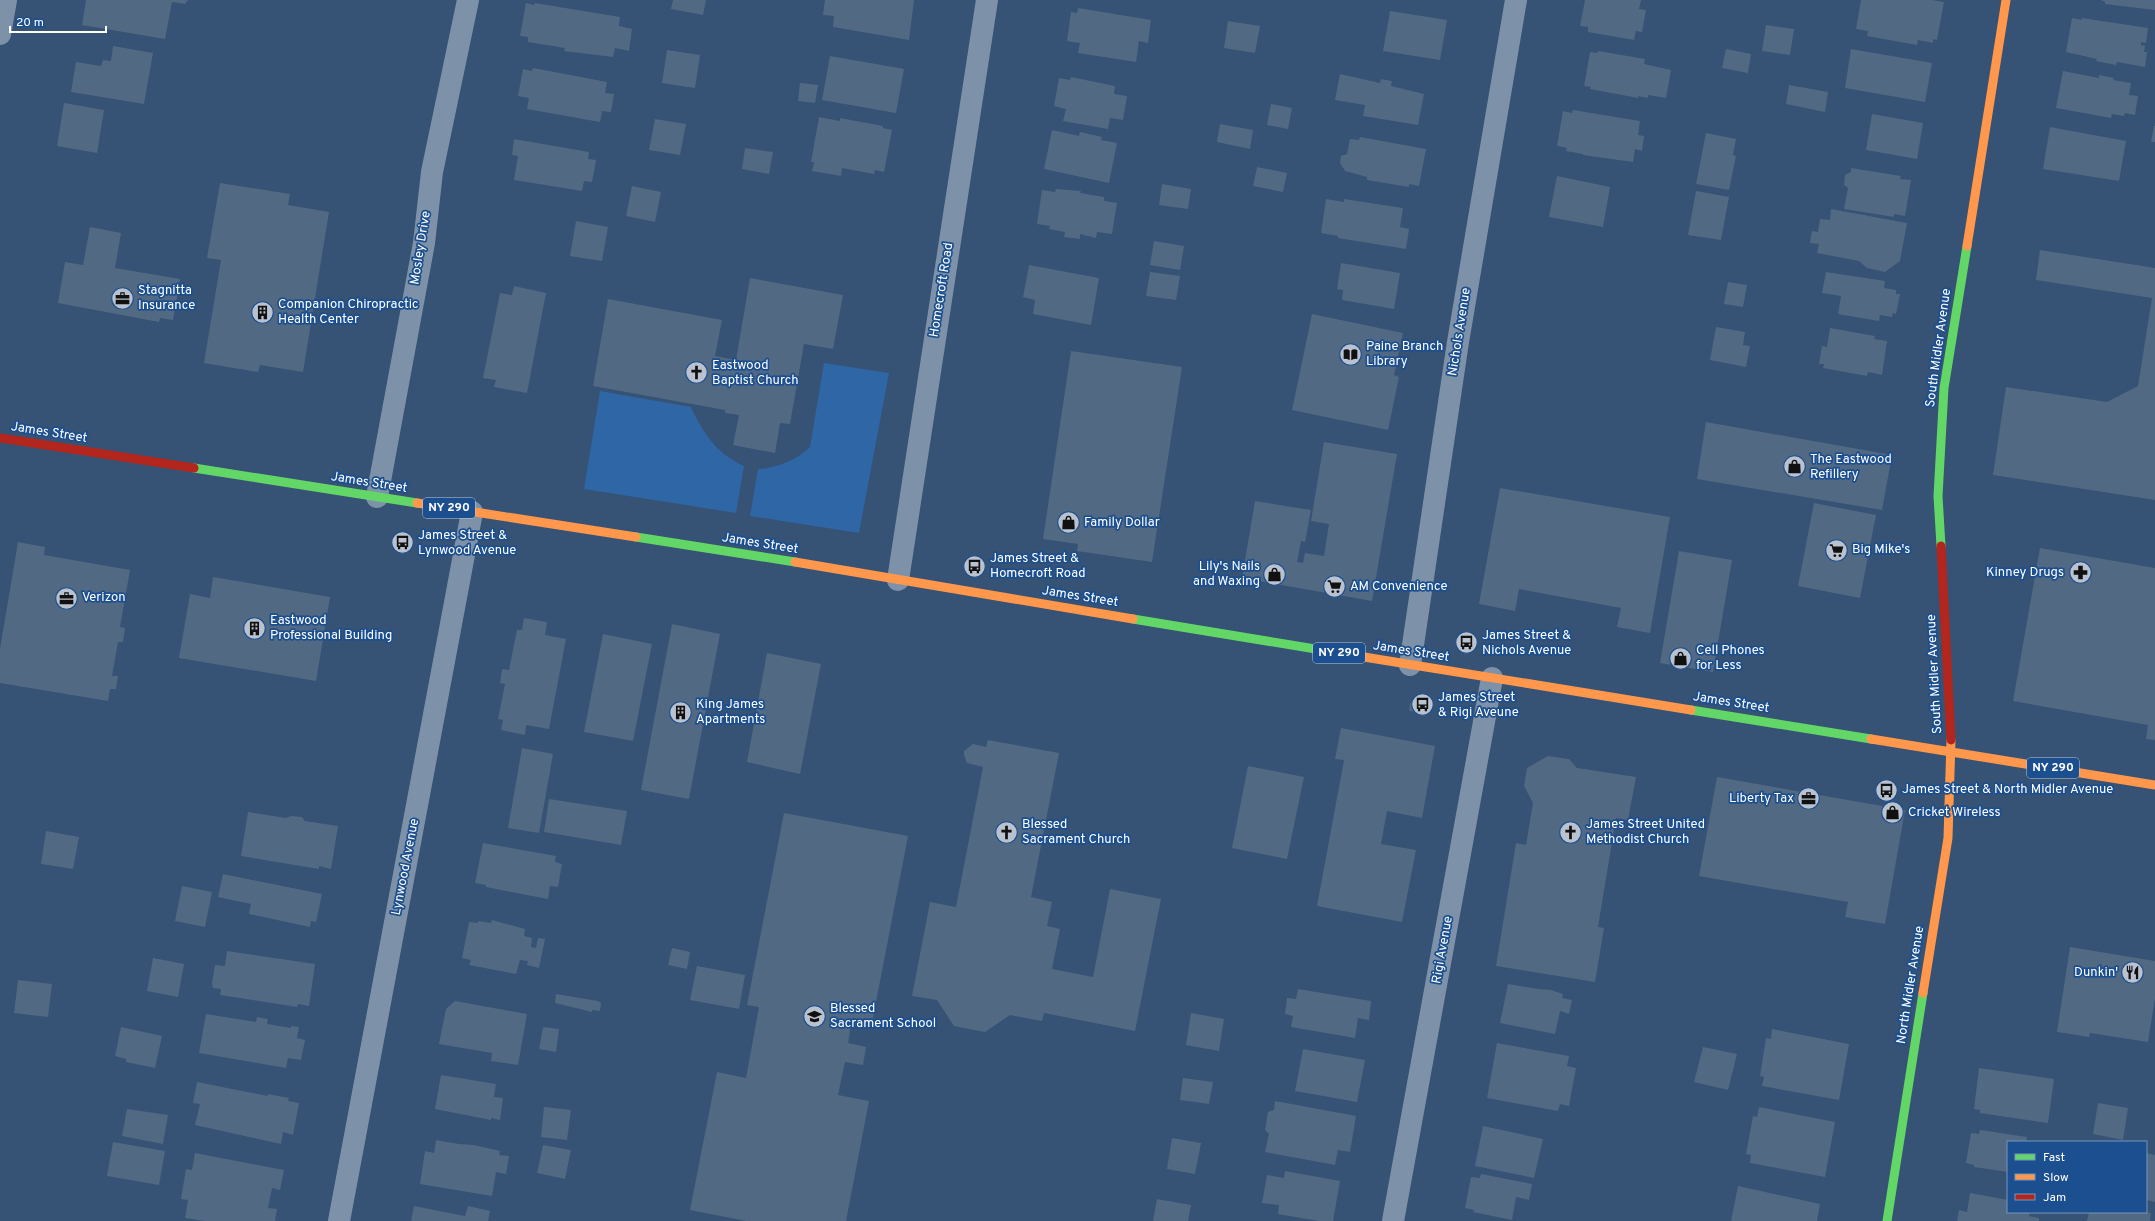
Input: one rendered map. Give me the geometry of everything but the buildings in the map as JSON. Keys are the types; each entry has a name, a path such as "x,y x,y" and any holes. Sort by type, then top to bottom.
{"main road":[{"name":"South Midler Avenue","path":"1952,752 1938,496 1944,388 2006,0"},
{"name":"James Street","path":"0,438 898,580 1410,665 2155,785"},
{"name":"North Midler Avenue","path":"1887,1221 1948,838 1952,752"}],"street":[{"path":"0,34 6,0"},
{"name":"Mosley Drive","path":"378,497 424,243 432,172 468,0"},
{"name":"Homecroft Road","path":"898,580 987,0"},
{"name":"Nichols Avenue","path":"1410,665 1458,342 1516,0"},
{"name":"Lynwood Avenue","path":"339,1221 472,512"},
{"name":"Rigi Avenue","path":"1393,1221 1492,678"}],"shaded area":[{"path":"824,363 889,373 859,533 750,516 758,469 772,467 786,462 799,456 810,447"},
{"path":"600,391 691,407 701,426 712,442 734,461 744,466 736,513 584,489"}],"traffic: fast":[{"path":"1941,546 1938,496 1944,388 1967,246"},
{"path":"194,468 417,503"},
{"path":"636,537 795,562"},
{"path":"1133,619 1364,657"},
{"path":"1691,710 1871,739"},
{"path":"1887,1221 1923,993"}],"traffic: slow":[{"path":"1967,246 2006,0"},
{"path":"417,503 636,537"},
{"path":"795,562 1133,619"},
{"path":"1364,657 1691,710"},
{"path":"1871,739 2155,785"},
{"path":"1923,993 1948,838 1951,740"}],"traffic: jam":[{"path":"0,438 194,468"},
{"path":"1941,546 1951,740"}],"place":[{"name":"Stagnitta Insurance","path":"122,298"},
{"name":"Companion Chiropractic Health Center","path":"263,312"},
{"name":"Paine Branch Library","path":"1351,354"},
{"name":"Eastwood Baptist Church","path":"697,373"},
{"name":"The Eastwood Refillery","path":"1794,467"},
{"name":"Family Dollar","path":"1068,523"},
{"name":"James Street & Lynwood Avenue","path":"402,543"},
{"name":"Big Mike's","path":"1837,550"},
{"name":"James Street & Homecroft Road","path":"974,566"},
{"name":"Kinney Drugs","path":"2080,573"},
{"name":"Lily's Nails and Waxing","path":"1275,574"},
{"name":"AM Convenience","path":"1335,587"},
{"name":"Verizon","path":"67,598"},
{"name":"Eastwood Professional Building","path":"254,628"},
{"name":"James Street & Nichols Avenue","path":"1467,643"},
{"name":"Cell Phones for Less","path":"1680,658"},
{"name":"James Street & Rigi Aveune","path":"1422,705"},
{"name":"King James Apartments","path":"680,712"},
{"name":"James Street & North Midler Avenue","path":"1887,790"},
{"name":"Liberty Tax","path":"1809,799"},
{"name":"Cricket Wireless","path":"1892,813"},
{"name":"Blessed Sacrament Church","path":"1007,832"},
{"name":"James Street United Methodist Church","path":"1571,832"},
{"name":"Dunkin'","path":"2133,973"},
{"name":"Blessed Sacrament School","path":"815,1016"}]}
